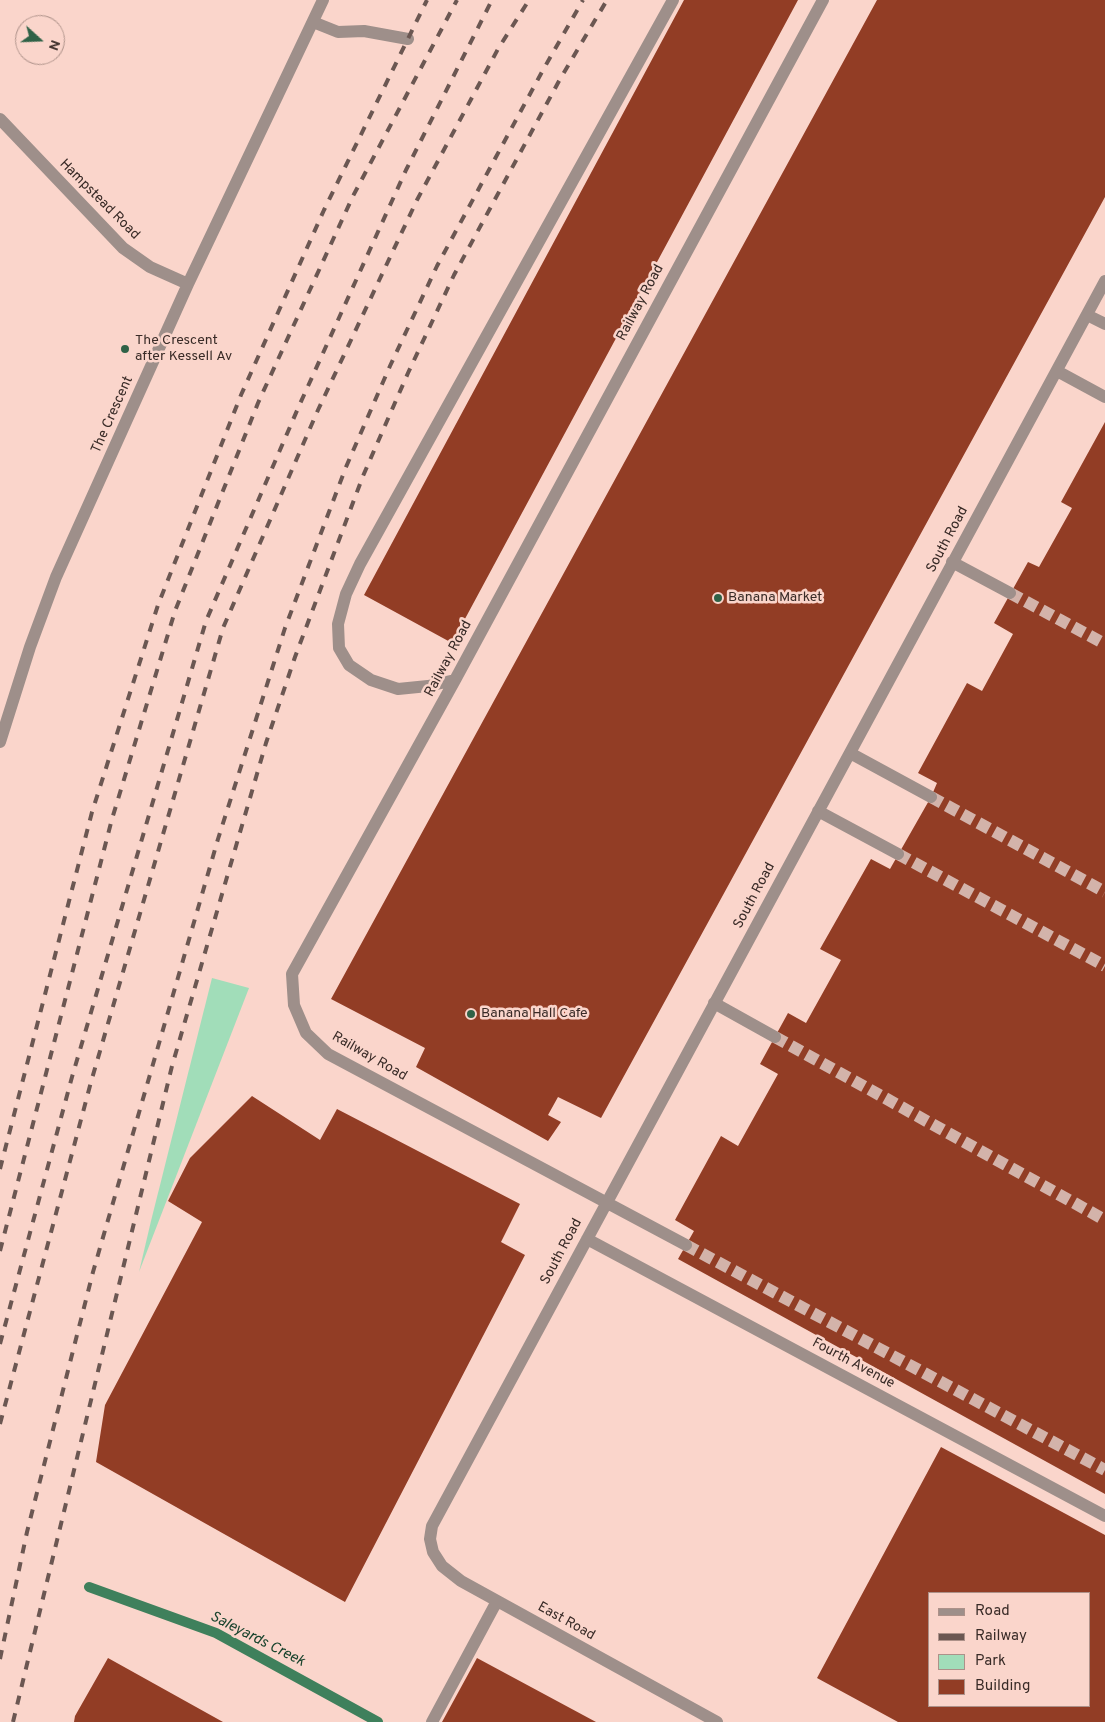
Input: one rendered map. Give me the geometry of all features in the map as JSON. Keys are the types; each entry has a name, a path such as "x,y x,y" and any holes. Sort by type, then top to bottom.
{"street":[{"name":"The Crescent","path":"0,742 30,647 56,577 188,284 323,0"},
{"path":"455,680 414,688 398,689 371,680 349,665 339,648 338,624 346,594 360,564 673,0"},
{"name":"Railway Road","path":"606,1202 328,1054 306,1033 294,1005 292,974 455,680 823,0"},
{"path":"313,22 338,32 364,31 408,39"},
{"name":"Hampstead Road","path":"0,119 122,248 150,267 188,284"},
{"name":"South Road","path":"432,1526 1105,281"},
{"path":"1087,315 1105,324"},
{"path":"1056,370 1105,397"},
{"path":"952,562 1010,593"},
{"path":"850,753 931,797"},
{"path":"818,811 898,854"},
{"path":"714,1003 775,1037"},
{"path":"606,1202 686,1245"},
{"name":"Fourth Avenue","path":"587,1239 1105,1516"},
{"name":"East Road","path":"432,1526 430,1539 432,1552 442,1566 461,1581 717,1722"},
{"path":"432,1722 497,1601"}],"green space":[{"path":"212,978 249,988 139,1272 151,1221"}],"building":[{"path":"684,0 798,0 452,643 364,595"},
{"name":"Banana Market","path":"877,0 1105,0 1105,197 601,1118 558,1097 548,1115 561,1122 548,1141 416,1067 425,1048 331,999"},
{"path":"1105,422 1105,1494 678,1259 694,1231 675,1220 721,1136 738,1146 778,1074 760,1064 788,1013 806,1023 841,960 820,949 871,859 890,869 931,797 937,783 918,773 967,683 982,691 1013,634 994,623 1028,562 1039,567 1072,508 1061,502"},
{"path":"252,1096 320,1140 337,1109 520,1204 501,1242 525,1255 345,1602 96,1462 105,1405 202,1222 168,1201 190,1158"},
{"path":"941,1447 1105,1535 1105,1722 898,1722 817,1678"},
{"path":"108,1658 223,1722 74,1722 75,1716"},
{"path":"477,1658 596,1722 442,1722"}],"waterway":[{"name":"Saleyards Creek","path":"89,1587 216,1633 378,1722"}],"tunnel":[{"path":"1010,593 1105,644"},
{"path":"931,797 1105,892"},
{"path":"898,854 1105,966"},
{"path":"775,1037 1105,1220"},
{"path":"686,1245 1105,1470"}],"railway":[{"path":"0,1169 92,812 158,605 241,395 324,210 427,0"},
{"path":"0,1251 112,819 175,611 258,403 353,196 457,0"},
{"path":"0,1344 72,1077 206,621 299,406 406,170 492,0"},
{"path":"0,1424 91,1082 223,628 318,410 417,200 498,49 529,0"},
{"path":"0,1659 27,1532 93,1272 218,839 285,628 346,467 390,366 437,266 583,0"},
{"path":"13,1722 172,1066 266,743 295,657 363,476 454,275 559,81 607,0"}],"place":[{"name":"The Crescent after Kessell Av","path":"125,349"},
{"name":"Banana Market","path":"718,598"},
{"name":"Banana Hall Cafe","path":"471,1014"}]}
